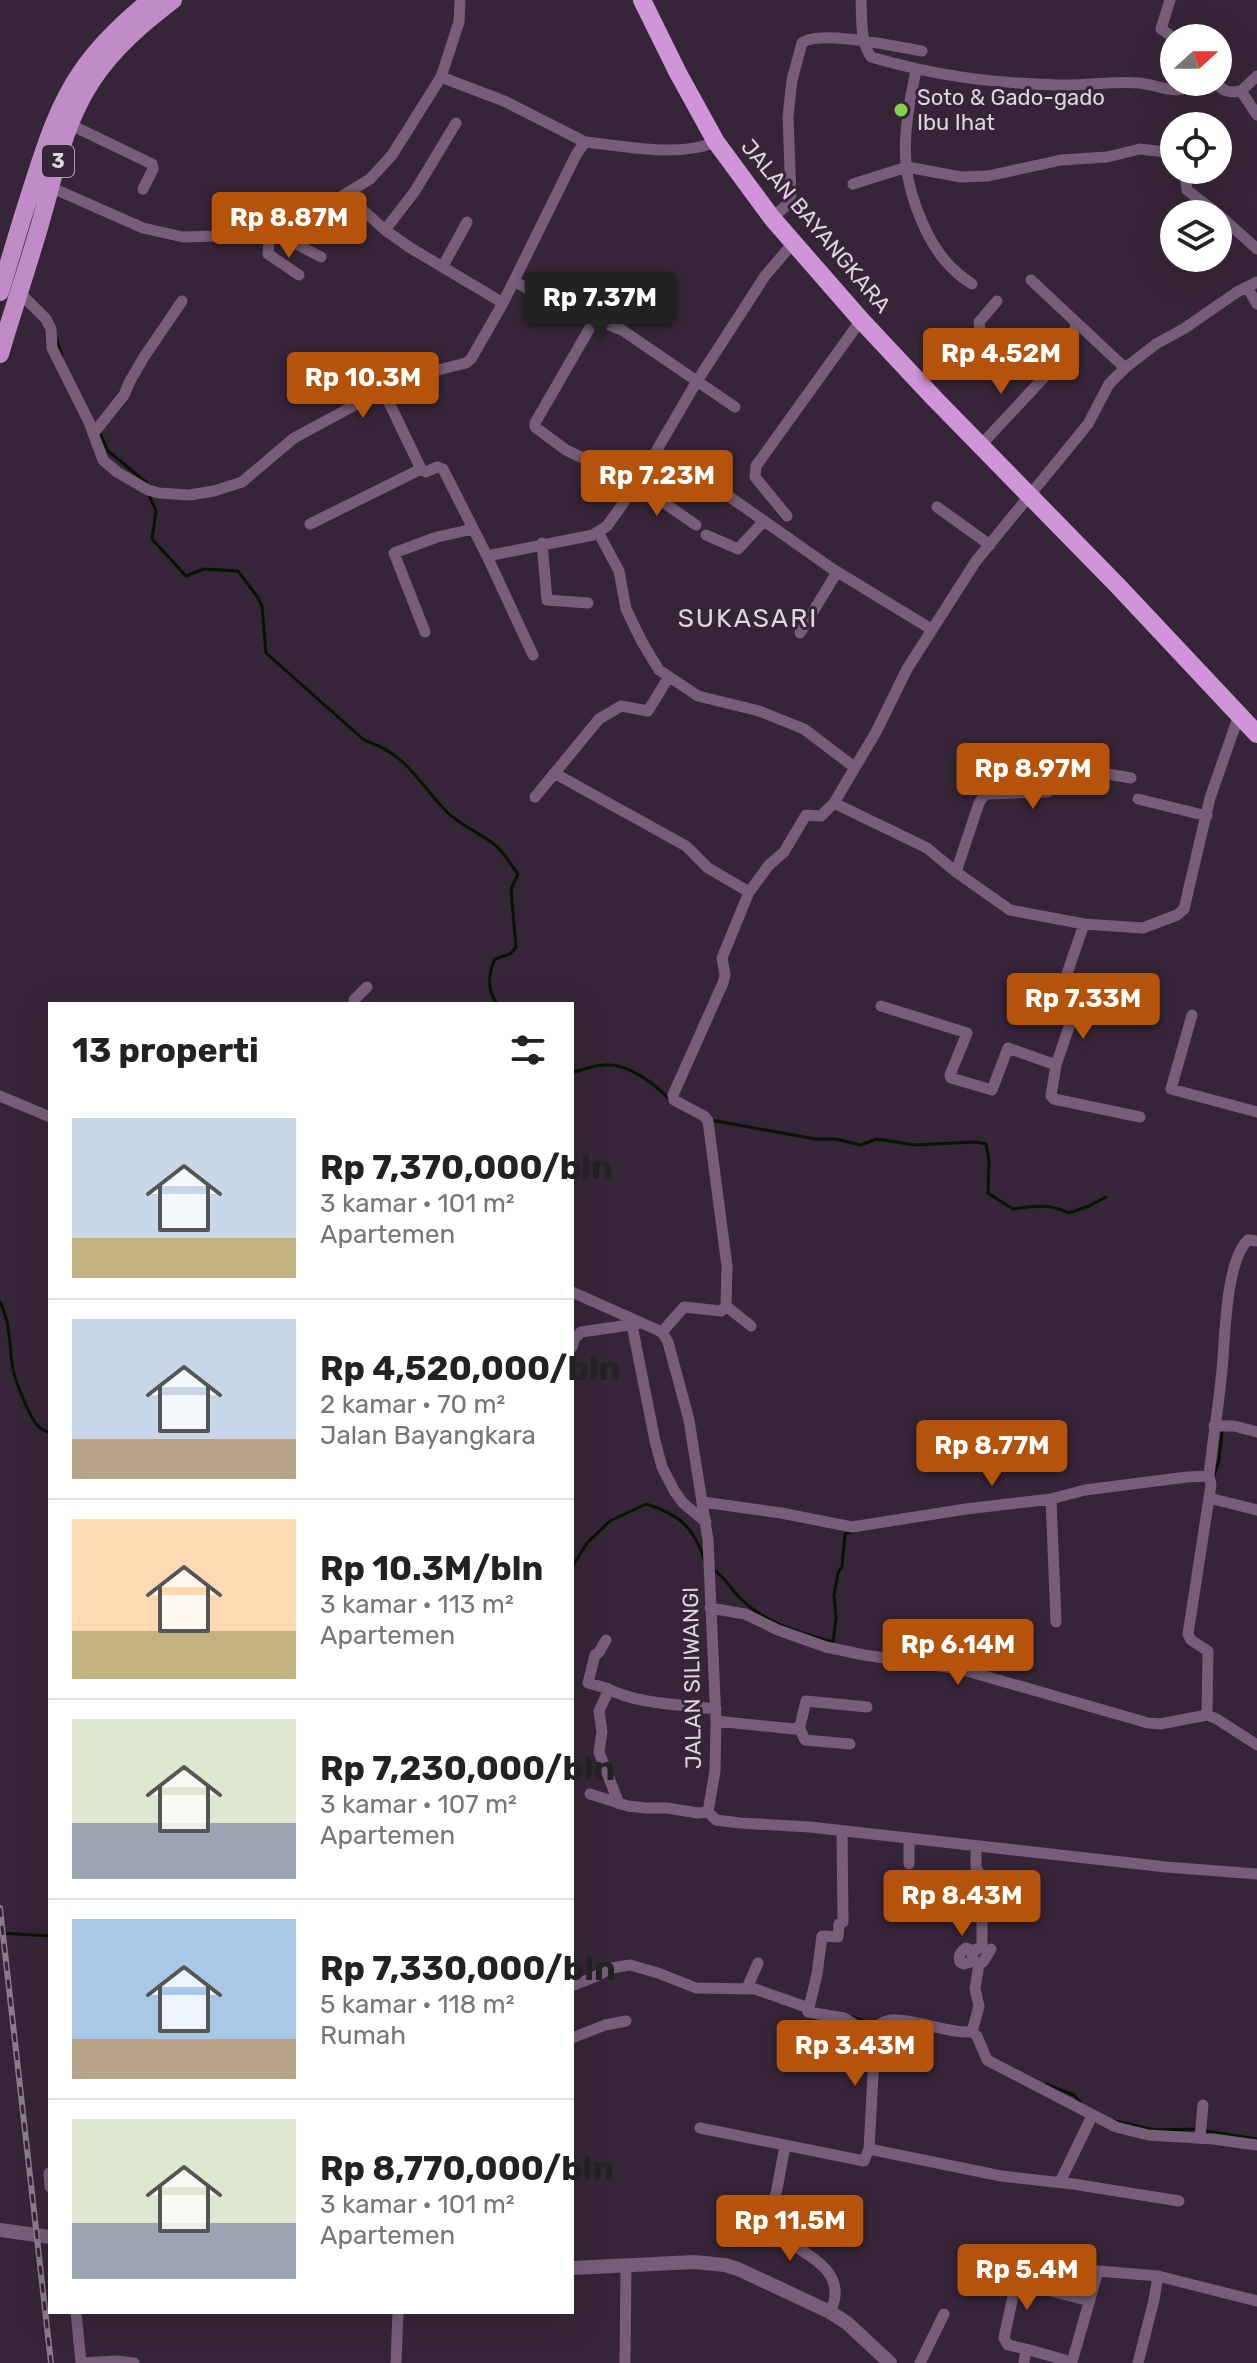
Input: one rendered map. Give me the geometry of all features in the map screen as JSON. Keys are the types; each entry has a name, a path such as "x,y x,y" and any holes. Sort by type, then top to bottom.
{"highway":[{"name":"JALAN BAYANGKARA","path":"642,0 716,142 772,218 861,320 1257,734"}],"main road":[{"name":"3","path":"0,292 40,161 59,111 101,46 120,25 151,0"},
{"name":"3","path":"0,354 50,187 80,101 101,67 134,30 173,0"}],"street":[{"path":"50,187 163,234 202,237 312,213 370,179 386,163 441,77 459,22 460,0"},
{"path":"861,0 864,41 871,57 916,71 952,78 1061,86 1139,83 1160,87"},
{"path":"1163,24 1170,0"},
{"path":"772,218 788,204 791,195 788,117 792,80 802,43 811,38 844,39 922,51"},
{"path":"916,71 910,98 907,167 918,208 934,247 953,270 972,284"},
{"path":"1232,91 1242,90 1257,76"},
{"path":"441,77 504,101 585,142 674,150 703,147 716,142"},
{"path":"1242,90 1257,115"},
{"path":"385,230 415,191 456,123"},
{"path":"71,125 152,164 153,169 143,189"},
{"path":"20,293 46,319 51,329 52,348 103,460 148,490 189,495 214,491 242,482 294,438 383,390 410,377 468,361 474,356 585,142"},
{"path":"853,184 907,167 974,177 1140,149 1160,151"},
{"path":"1186,184 1187,190 1200,200"},
{"path":"345,194 385,230 503,303"},
{"path":"281,221 269,242 269,256 299,275"},
{"path":"443,266 467,222"},
{"path":"1232,227 1257,249"},
{"path":"274,232 321,257"},
{"path":"487,556 588,536 607,526 637,484 697,381 765,276 793,243"},
{"path":"1031,280 1125,368"},
{"path":"514,281 552,303 622,330 735,407"},
{"path":"574,1293 636,1324 662,1332 682,1308 721,1311 726,1306 727,1266 708,1121 674,1100 673,1095 723,983 722,958 749,892 769,865 784,852 806,815 821,816 834,803 931,629 976,561 1088,424 1109,384 1156,344 1252,285 1257,304"},
{"path":"93,434 124,395 144,357 182,301"},
{"path":"997,301 979,322 980,330 1014,358 1036,361 1050,371"},
{"path":"595,319 535,427 566,450 637,484 696,525"},
{"path":"787,516 755,477 756,466 861,320"},
{"path":"980,446 1071,345 1076,323"},
{"path":"383,390 421,469 426,472 437,467 443,469 533,655"},
{"path":"310,524 421,469"},
{"path":"700,476 837,572 931,629"},
{"path":"937,507 990,545"},
{"path":"706,535 738,549 764,521"},
{"path":"425,632 394,553 437,537 473,529"},
{"path":"598,532 619,571 626,609 659,670 698,696 759,711 804,729 854,767"},
{"path":"542,543 546,598 588,603"},
{"path":"800,633 837,572"},
{"path":"535,797 599,719 621,706 648,711 668,678"},
{"path":"834,803 927,848 1010,910 1084,924 1143,928 1181,912 1187,900 1210,798 1239,715"},
{"path":"956,872 979,803 985,794 1048,792 1066,767 1131,778"},
{"path":"554,773 686,846 708,868 749,892"},
{"path":"1138,799 1207,816"},
{"path":"1084,924 1055,1009 1058,1015 1071,1021 1056,1065 1051,1096 1053,1099 1140,1117"},
{"path":"356,1002 367,987"},
{"path":"881,1006 967,1033 951,1078 992,1090 1008,1048 1056,1065"},
{"path":"1192,1015 1171,1089 1257,1112"},
{"path":"0,1096 48,1116"},
{"path":"1207,1715 1208,1651 1191,1640 1188,1634 1211,1485 1209,1476 1224,1328 1238,1255 1248,1240 1257,1241"},
{"path":"726,1306 751,1326"},
{"path":"574,1341 581,1332 636,1324"},
{"path":"636,1324 662,1467 683,1503 706,1522"},
{"name":"JALAN SILIWANGI","path":"662,1332 672,1355 689,1420 706,1522 716,1715 715,1771 708,1812"},
{"path":"1214,1426 1234,1426 1257,1432"},
{"path":"703,1502 852,1527 1051,1499 1085,1490 1209,1476"},
{"path":"1209,1498 1257,1510"},
{"path":"1051,1499 1056,1622"},
{"path":"710,1608 745,1614 826,1647 960,1669 1148,1723 1160,1724 1207,1715 1257,1745"},
{"path":"606,1640 595,1655 588,1683 621,1696 792,1729 799,1727"},
{"path":"606,1688 599,1711 602,1732 599,1752 619,1804"},
{"path":"850,1744 805,1740 799,1727 804,1704 808,1700 867,1707"},
{"path":"590,1794 619,1804 708,1812 719,1820 1257,1874"},
{"path":"809,2010 822,1936 838,1937 839,1924 843,1922 842,1831"},
{"path":"909,1838 909,1864"},
{"path":"972,2032 979,2006 975,1989 976,1958 982,1946 983,1907 976,1846"},
{"path":"976,1958 983,1962 991,1949"},
{"path":"574,1985 612,1968 630,1965 696,1988 748,1988 809,2010 844,2018 861,2028 874,2029 882,2022 896,2019 955,2033 972,2032 977,2036 987,2060 1116,2127 1140,2133 1257,2145"},
{"path":"748,1988 756,1966"},
{"path":"574,2037 605,2025 626,2021"},
{"path":"700,2128 865,2160 869,2149 874,2057 872,2046 861,2028"},
{"path":"1200,2138 1203,2105"},
{"path":"1060,2182 1092,2116"},
{"path":"785,2146 767,2228 799,2248 830,2276 837,2290 830,2312"},
{"path":"869,2149 1001,2176 1179,2201"},
{"path":"0,2230 48,2237"},
{"path":"1098,2271 1074,2362 1008,2345 1004,2338 1016,2282 1026,2256 1098,2271 1158,2276 1257,2301"},
{"path":"574,2268 694,2262 725,2265 830,2312 847,2323 887,2362"},
{"path":"625,2363 626,2265"},
{"path":"1138,2363 1158,2276"},
{"path":"1016,2282 1090,2301"},
{"path":"76,2314 82,2363 134,2363"},
{"path":"396,2363 398,2314"},
{"path":"920,2363 944,2314"},
{"path":"1024,2363 1026,2349"}],"waterway":[{"path":"57,340 62,356"},
{"path":"99,431 108,451 147,483"},
{"path":"149,495 156,511 152,539 186,576 204,569 238,571 262,606 266,653 364,740 392,753 448,813 495,845 518,874 511,889 516,947 510,954 495,959 490,988 496,1002"},
{"path":"574,1071 599,1065 621,1067 647,1080 669,1099"},
{"path":"711,1120 860,1145 877,1139 915,1145 986,1144 988,1193 1013,1209 1035,1206 1069,1213 1106,1197"},
{"path":"0,1302 20,1391 35,1423 48,1432"},
{"path":"1214,1475 1219,1461 1222,1431"},
{"path":"574,1564 587,1543 610,1521 646,1504 668,1512 684,1524 696,1540 705,1561"},
{"path":"712,1569 742,1600 762,1615 797,1631 833,1642 836,1618 834,1595 842,1566 845,1534 854,1531"},
{"path":"0,1933 48,1936"},
{"path":"852,2017 875,2022"},
{"path":"1046,2084 1074,2095 1081,2103"},
{"path":"1115,2121 1155,2130 1198,2129"},
{"path":"1206,2131 1257,2139"}],"railway":[{"path":"0,1908 51,2363"}],"place":[{"name":"Soto & Gado-gado Ibu Ihat","path":"901,110"}],"district":[{"name":"SUKASARI","path":"748,618"}]}
